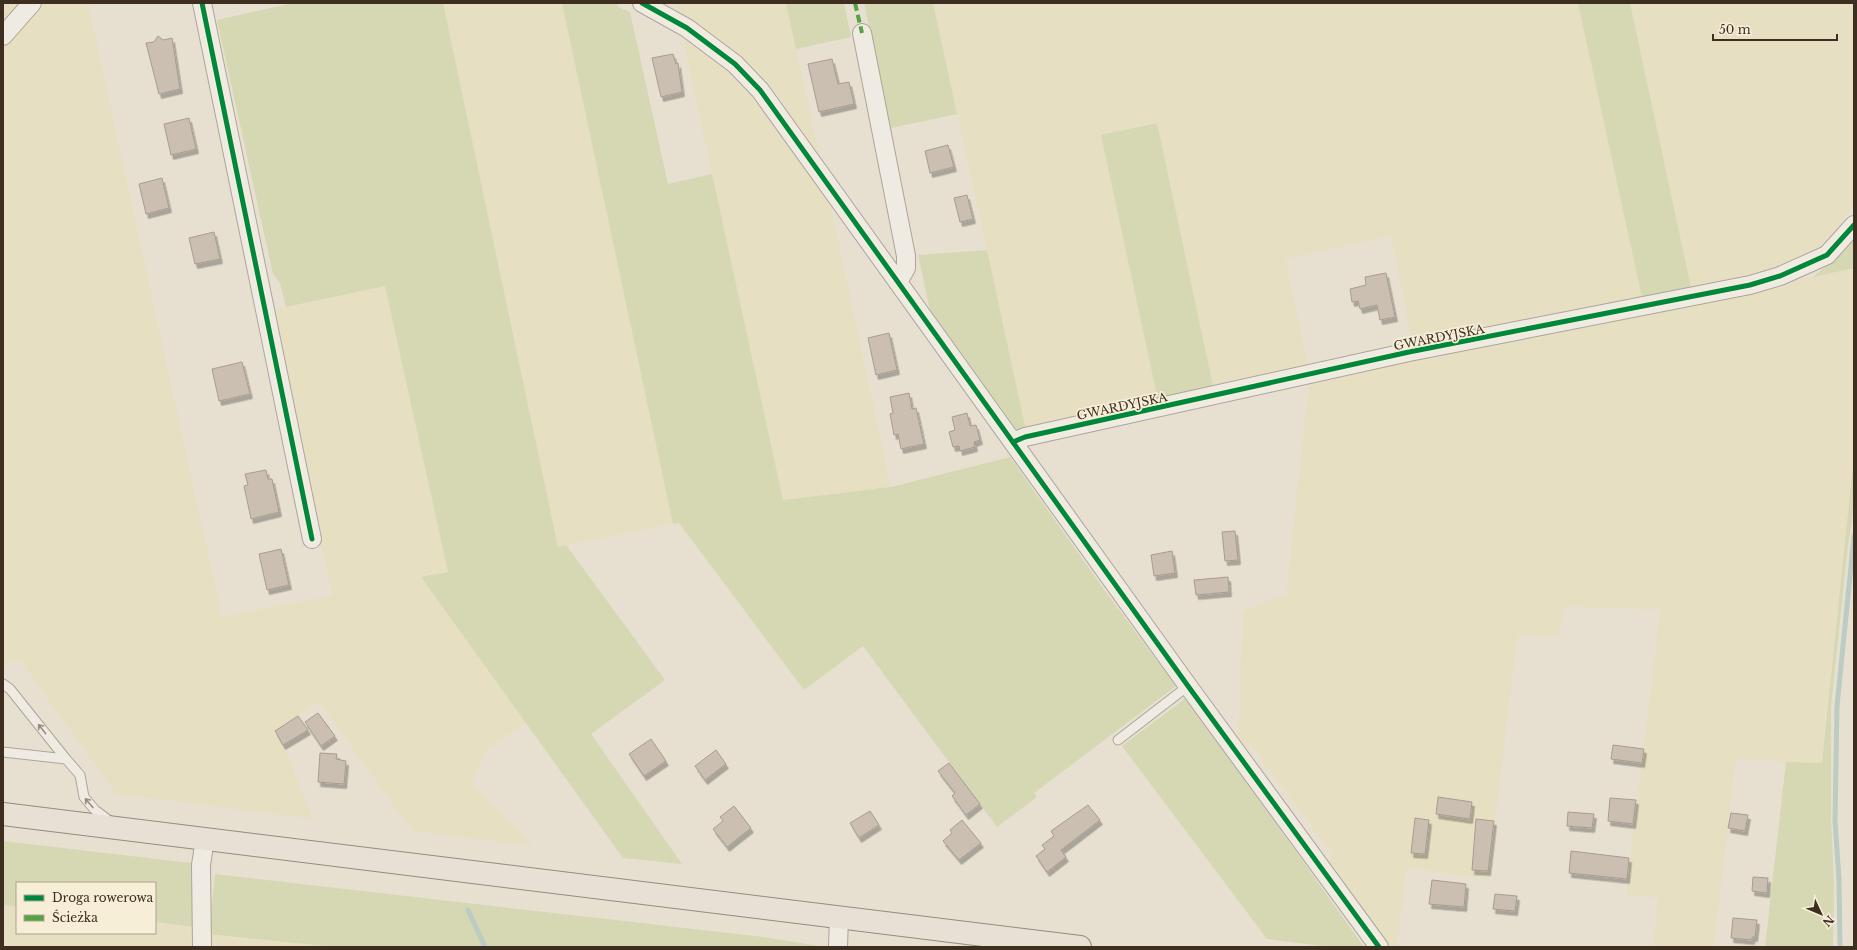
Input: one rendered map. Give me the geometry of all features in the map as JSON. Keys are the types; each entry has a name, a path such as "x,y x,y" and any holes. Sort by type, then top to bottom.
{"main road":[{"path":"3,814 1080,947"}],"street":[{"path":"3,36 32,3"},
{"path":"202,3 312,539"},
{"path":"642,3 686,28 735,64 760,90 1188,686 1379,947"},
{"path":"862,33 906,256 906,268 898,282"},
{"name":"GWARDYJSKA","path":"1014,442 1025,437 1410,352 1750,285 1780,276 1827,255 1854,225"},
{"path":"202,947 201,865 205,838"},
{"path":"838,947 839,918"}],"lane":[{"path":"3,684 10,689 80,775 84,797 95,810 119,828"},
{"path":"1118,740 1188,686"},
{"path":"3,752 66,759"}],"shaded area":[{"path":"3,3 27,3 3,31"},
{"path":"38,3 88,3 222,617 332,595 271,311 385,286 448,573 421,578 527,723 489,747 472,783 533,846 412,831 319,702 275,731 283,745 313,819 116,794 20,660 3,664 3,44"},
{"path":"443,3 562,3 673,524 558,547"},
{"path":"675,3 786,3 822,165 762,79 741,58 678,15"},
{"path":"933,3 1578,3 1643,302 1413,346 1391,236 1285,259 1309,368 1214,391 1156,123 1101,136 1159,405 1026,431"},
{"path":"1630,3 1854,3 1854,204 1833,235 1802,260 1754,279 1692,292"},
{"path":"681,31 753,90 829,196 891,487 782,500"},
{"path":"1854,268 1854,456 1822,764 1736,759 1714,947 1653,947 1658,898 1626,894 1660,610 1564,606 1559,637 1518,634 1488,879 1407,868 1397,947 1391,947 1329,865 1332,854 1250,744 1249,754 1238,739 1243,611 1286,594 1309,381"},
{"path":"3,905 16,906 16,934 156,934 156,922 193,927 193,947 3,947"},
{"path":"209,934 333,947 209,947"}],"green space":[{"path":"293,3 443,3 558,547 566,545 665,680 591,734 682,864 623,858 421,577 448,572 385,286 286,307 280,283 273,274 217,20"},
{"path":"562,3 617,3 618,7 630,12 668,184 712,174 783,500 891,487 1010,457 1108,595 1176,686 1034,793 1037,797 997,827 863,646 804,690 679,523 673,524"},
{"path":"786,3 844,3 851,37 796,49"},
{"path":"864,3 933,3 957,114 891,128"},
{"path":"1578,3 1630,3 1692,292 1643,302"},
{"path":"1157,123 1214,391 1159,405 1101,135"},
{"path":"1854,234 1854,268 1813,277 1832,261"},
{"path":"987,250 1026,431 1013,431 932,319 918,255"},
{"path":"1854,456 1854,506 1847,553 1831,707 1831,818 1834,883 1833,947 1765,947 1786,762 1822,763"},
{"path":"1186,698 1364,947 1330,947 1267,939 1122,746"},
{"path":"3,841 191,863 193,927 156,922 156,882 16,882 16,906 3,905"},
{"path":"215,874 763,937 826,947 333,947 209,934"}],"building":[{"path":"158,36 163,40 172,38 180,89 159,94 146,43 154,42"},
{"path":"673,54 676,64 678,63 682,92 661,97 652,58"},
{"path":"832,59 838,84 849,82 854,104 819,112 808,64"},
{"path":"189,118 196,149 171,155 164,124"},
{"path":"948,145 954,167 930,173 925,151"},
{"path":"162,178 169,208 146,214 139,184"},
{"path":"967,195 973,219 960,222 954,198"},
{"path":"214,232 220,259 195,264 189,238"},
{"path":"1386,273 1395,317 1380,320 1377,305 1360,309 1358,301 1352,302 1350,289 1366,285 1365,277"},
{"path":"889,333 897,370 876,375 868,338"},
{"path":"242,362 250,394 219,401 212,369"},
{"path":"909,393 912,409 916,408 924,444 901,449 898,434 894,435 890,414 893,413 890,397"},
{"path":"967,413 970,426 976,425 980,440 974,442 975,447 960,451 959,446 953,447 949,432 955,430 952,417"},
{"path":"266,470 268,479 272,479 279,512 251,519 244,486 248,485 245,474"},
{"path":"1235,531 1238,560 1225,561 1222,532"},
{"path":"281,549 289,585 267,590 259,554"},
{"path":"1172,551 1175,573 1154,576 1151,555"},
{"path":"1228,577 1229,592 1196,595 1194,580"},
{"path":"318,713 335,736 321,746 305,722"},
{"path":"298,716 308,730 283,745 275,731"},
{"path":"651,739 666,761 644,776 629,754"},
{"path":"1613,745 1644,749 1642,763 1611,759"},
{"path":"716,750 726,764 705,780 695,766"},
{"path":"320,753 337,754 336,759 346,761 344,784 318,782"},
{"path":"949,763 980,804 966,815 952,796 955,793 938,771"},
{"path":"1438,797 1472,802 1470,819 1436,814"},
{"path":"1610,798 1636,800 1633,824 1608,821"},
{"path":"1088,805 1100,820 1061,850 1066,857 1047,872 1036,856 1045,849 1042,845 1054,836 1051,831"},
{"path":"734,806 751,828 727,847 713,829 723,821 720,817"},
{"path":"870,811 879,825 859,838 850,823"},
{"path":"1568,812 1594,814 1592,828 1567,826"},
{"path":"1731,813 1748,815 1745,831 1728,828"},
{"path":"1415,818 1429,820 1425,854 1411,853"},
{"path":"1476,819 1494,821 1488,871 1472,870"},
{"path":"962,820 981,843 959,860 943,841 952,833 950,830"},
{"path":"1571,851 1629,858 1627,879 1569,873"},
{"path":"1753,877 1768,878 1767,893 1752,891"},
{"path":"1432,880 1466,884 1464,907 1429,904"},
{"path":"1495,894 1517,896 1515,911 1493,909"},
{"path":"1733,918 1757,920 1755,937 1752,937 1752,940 1731,938"}],"waterway":[{"path":"1840,947 1839,879 1835,821 1837,706 1854,536"},
{"path":"468,910 485,947"}],"marked path":[{"path":"855,3 862,33"}],"cycle path":[{"path":"202,3 312,539"},
{"path":"642,3 687,28 735,64 760,90 1188,686 1379,947"},
{"path":"1013,442 1025,437 1409,352 1750,285 1780,276 1827,255 1854,225"}]}
